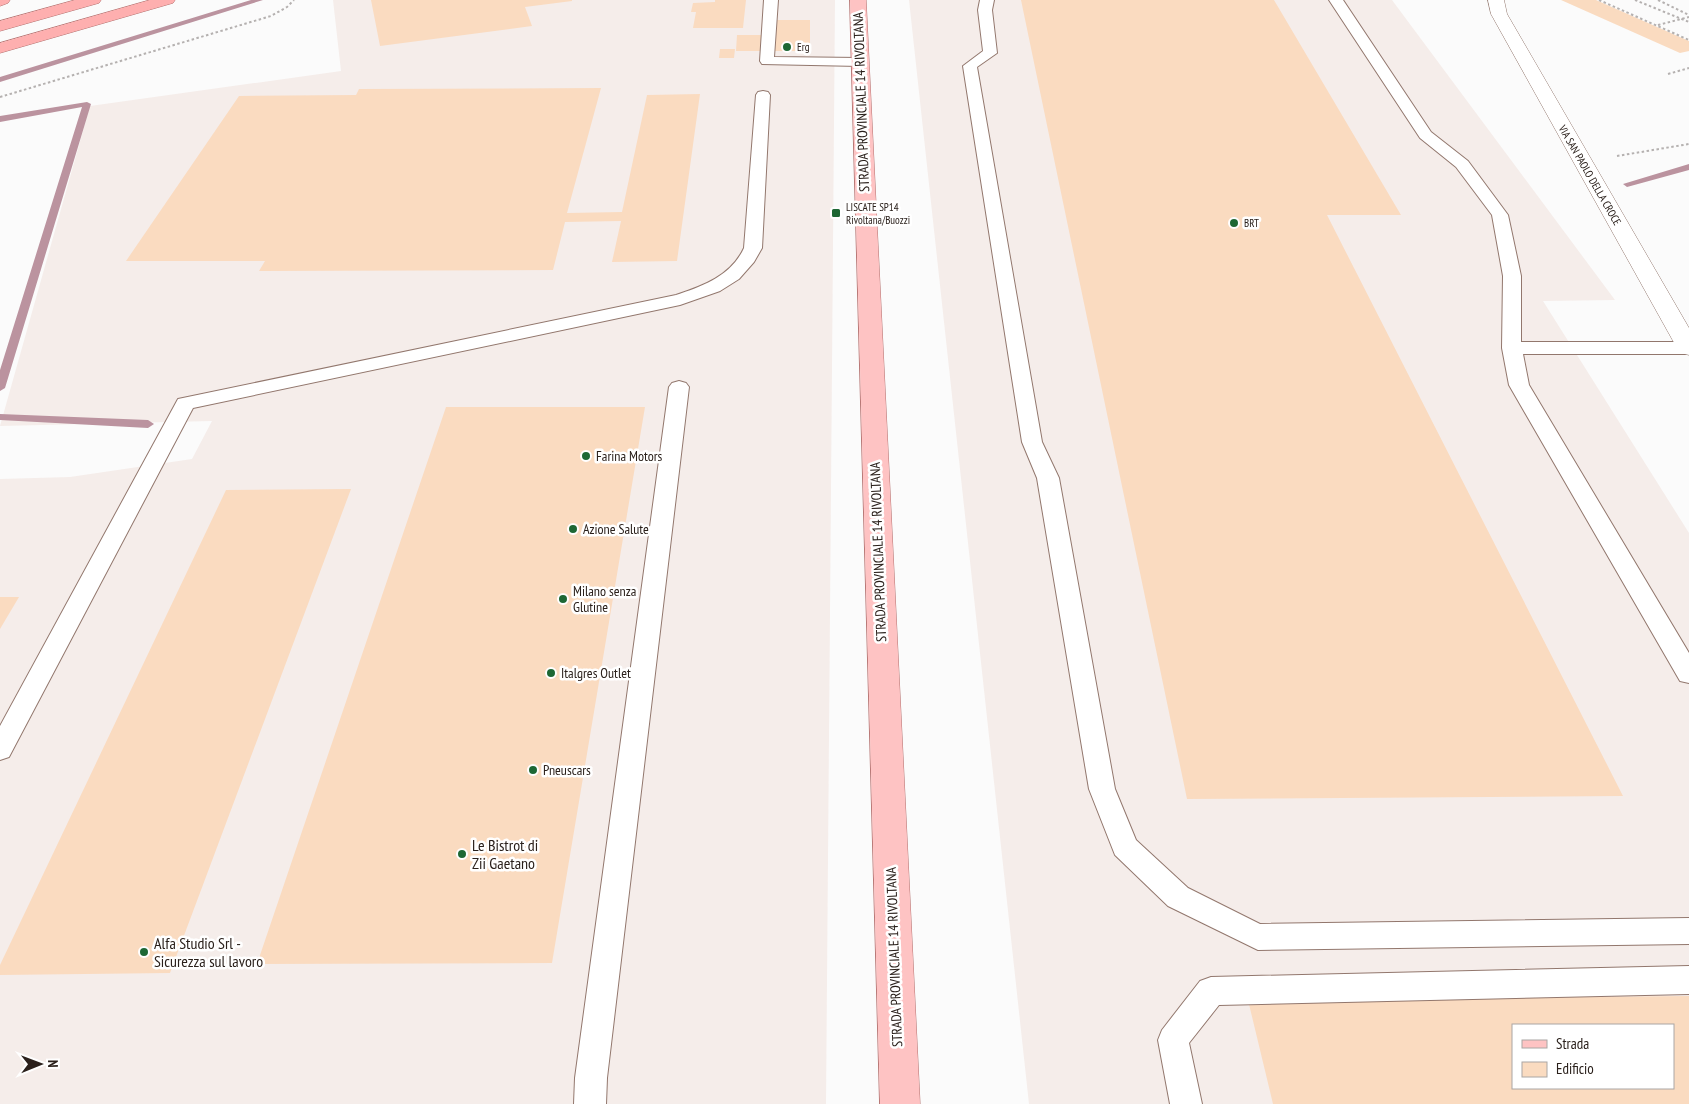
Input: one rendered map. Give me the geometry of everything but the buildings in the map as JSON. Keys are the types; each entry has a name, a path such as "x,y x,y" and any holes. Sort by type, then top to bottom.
{"highway":[{"path":"0,26 93,0"},
{"path":"0,48 167,0"}],"main road":[{"name":"STRADA PROVINCIALE 14 RIVOLTANA","path":"858,0 900,1104"}],"street":[{"name":"VIA SAN PAOLO DELLA CROCE","path":"1496,0 1506,26 1689,348"}],"lane":[{"path":"771,0 767,61 860,62"},
{"path":"987,0 985,10 990,53 970,66 1032,442 1048,478 1102,789 1125,847 1178,896 1258,937 1689,931"},
{"path":"1336,0 1425,134 1462,164 1500,215 1512,276 1512,348 1519,385 1689,674"},
{"path":"0,750 185,403 680,300 725,282 744,267 753,248 763,94"},
{"path":"1512,348 1689,348"},
{"path":"590,1104 591,1078 679,386"},
{"path":"1186,1104 1173,1040 1211,991 1689,980"}],"path":[{"path":"0,97 263,18 287,7 294,0"},
{"path":"1600,0 1689,40"},
{"path":"1635,0 1689,22"},
{"path":"1658,0 1689,16"},
{"path":"1657,26 1689,16"},
{"path":"1668,74 1689,68"},
{"path":"1582,160 1689,144"}],"shaded area":[{"path":"333,0 835,0 826,1104 0,1104 0,479 70,477 192,459 212,421 0,426 90,106 341,71"},
{"path":"909,0 1392,0 1615,300 1543,301 1689,533 1689,1104 1029,1104"}],"waterway":[{"path":"0,80 259,0"},
{"path":"0,119 87,104 0,388"},
{"path":"1627,184 1689,167"},
{"path":"0,417 148,424"}],"place":[{"name":"Erg","path":"787,47"},
{"name":"LISCATE SP14 Rivoltana/Buozzi","path":"836,213"},
{"name":"BRT","path":"1234,223"},
{"name":"Farina Motors","path":"586,456"},
{"name":"Azione Salute","path":"573,529"},
{"name":"Milano senza Glutine","path":"563,599"},
{"name":"Italgres Outlet","path":"551,673"},
{"name":"Pneuscars","path":"533,770"},
{"name":"Le Bistrot di Zii Gaetano","path":"462,854"},
{"name":"Alfa Studio Srl - Sicurezza sul lavoro","path":"144,952"}]}
